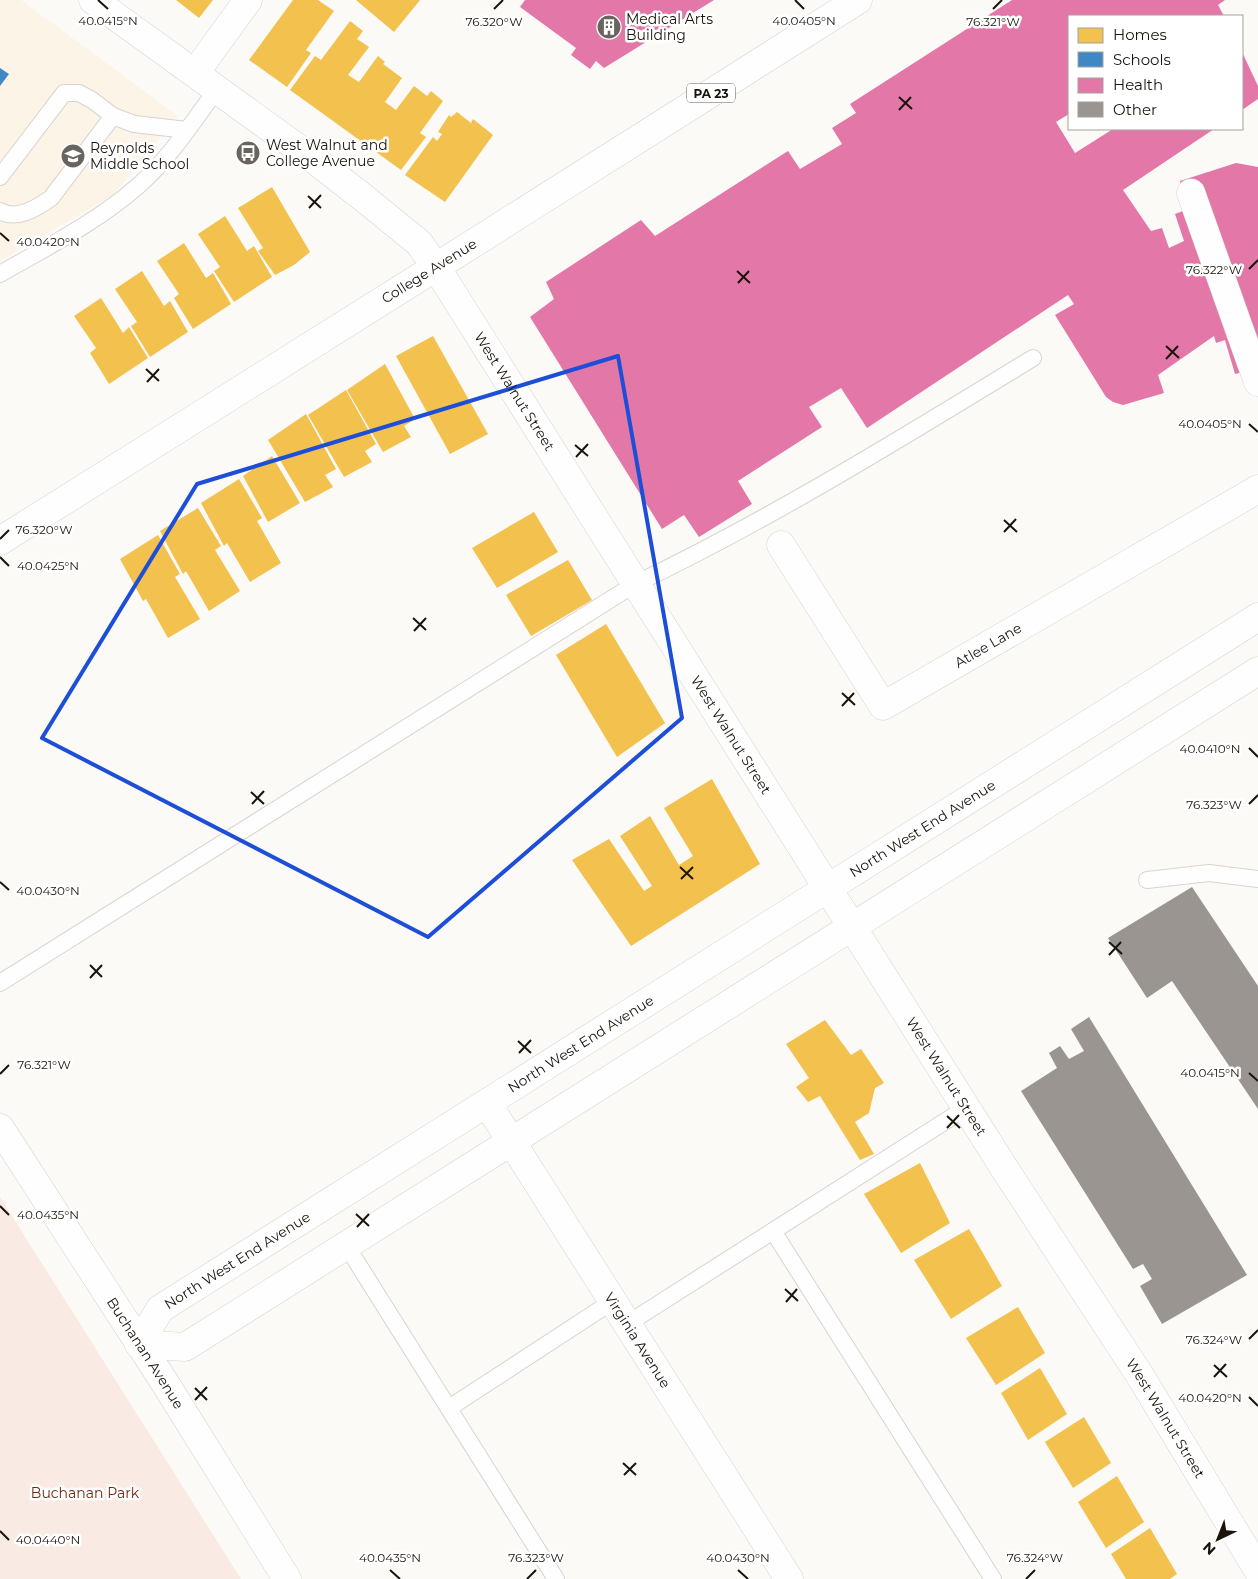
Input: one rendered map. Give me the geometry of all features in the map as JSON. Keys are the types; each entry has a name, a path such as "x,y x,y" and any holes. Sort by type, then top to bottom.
{"street":[{"name":"West Walnut Street","path":"93,0 320,164 419,243 436,267 966,1108 1139,1374 1258,1570"},
{"path":"195,74 248,0"},
{"name":"College Avenue","path":"0,541 858,0"},
{"path":"1191,193 1258,382"},
{"name":"Atlee Lane","path":"781,545 883,706 1258,489"},
{"name":"North West End Avenue","path":"139,1344 160,1309 1258,617"},
{"path":"139,1344 185,1347 1258,671"},
{"name":"Virginia Avenue","path":"487,1103 789,1579"},
{"name":"Buchanan Avenue","path":"0,1128 287,1579"}],"lane":[{"path":"0,274 102,214 138,186 170,153 217,90"},
{"path":"0,177 64,93 79,93 92,100 112,116 134,124 187,130"},
{"path":"0,212 6,215 14,215 40,206 51,198 112,116"},
{"path":"0,983 635,584 701,552 854,466 1033,358"},
{"path":"1147,880 1209,873 1258,879"},
{"path":"449,1408 773,1231 966,1108"},
{"path":"773,1231 993,1579"},
{"path":"346,1245 556,1579"}],"highlighted area":[{"path":"618,356 682,718 428,937 42,738 197,484"}],"shaded area":[{"name":"Reynolds Middle School","path":"0,0 21,0 178,116 113,195 0,261"}],"green space":[{"name":"Buchanan Park","path":"0,1197 241,1579 0,1579"}],"building: Homes":[{"path":"176,0 213,0 199,18"},
{"path":"293,0 318,0 334,11 306,50 311,53 287,87 249,60"},
{"path":"356,0 420,0 394,32"},
{"path":"350,21 363,31 357,39 369,47 348,75 359,82 378,56 385,62 383,64 402,78 385,102 396,110 414,86 427,96 431,91 443,101 420,133 426,137 401,170 290,90 315,56 321,60"},
{"path":"457,112 471,123 473,119 493,135 445,202 405,175 433,137 437,141 442,134 438,132 449,115 451,117"},
{"path":"272,187 310,252 294,265 275,275 258,251 263,248 238,208"},
{"path":"225,216 247,251 254,246 272,277 234,302 214,271 220,267 198,234"},
{"path":"184,243 206,278 213,273 231,304 193,329 174,298 179,294 157,261"},
{"path":"142,271 164,306 170,301 188,332 150,357 131,326 137,322 115,289"},
{"path":"101,298 123,333 129,327 148,358 109,384 90,353 96,348 74,316"},
{"path":"433,336 488,434 450,454 396,356"},
{"path":"385,364 415,419 404,426 411,437 383,452 347,390"},
{"path":"346,390 376,444 365,451 372,462 344,477 308,415"},
{"path":"306,414 336,469 325,475 333,487 305,502 268,440"},
{"path":"272,456 300,503 268,522 243,476"},
{"path":"239,479 262,518 257,521 281,563 250,582 227,543 224,546 201,503"},
{"path":"198,508 221,546 215,550 240,591 209,611 186,571 183,574 160,531"},
{"path":"534,512 558,552 497,588 472,548"},
{"path":"158,535 180,574 175,577 200,619 168,638 146,599 143,601 120,559"},
{"path":"568,560 592,600 531,636 506,595"},
{"path":"606,624 665,723 617,757 556,655"},
{"path":"712,779 760,864 631,946 572,860 609,839 644,891 652,886 620,836 650,816 679,865 693,856 664,808"},
{"path":"825,1020 851,1055 861,1049 884,1083 875,1088 869,1113 855,1122 874,1154 860,1160 820,1096 808,1102 796,1087 809,1078 786,1044"},
{"path":"920,1163 950,1223 901,1253 864,1194"},
{"path":"969,1229 1002,1286 951,1319 914,1260"},
{"path":"1018,1307 1045,1353 996,1385 966,1338"},
{"path":"1040,1368 1067,1414 1028,1440 1001,1393"},
{"path":"1084,1417 1111,1463 1073,1488 1045,1442"},
{"path":"1117,1476 1144,1522 1106,1548 1078,1502"},
{"path":"1150,1528 1177,1574 1170,1579 1126,1579 1111,1554"}],"building: Schools":[{"path":"0,68 9,74 0,86"}],"building: Health":[{"name":"Medical Arts Building","path":"525,0 714,0 604,68 596,61 590,69 571,55 576,48 520,7"},
{"path":"1012,0 1225,0 1218,5 1223,15 1068,15 1068,115 1056,122 1075,153 1111,130 1213,130 1123,190 1151,231 1162,228 1169,248 1184,241 1175,214 1188,209 1180,181 1236,163 1258,167 1258,369 1235,374 1225,340 1216,343 1214,336 1158,375 1164,393 1123,405 1113,402 1106,397 1055,315 1074,304 1068,295 867,428 841,388 809,407 822,427 738,481 752,504 699,537 684,515 662,529 530,317 554,299 546,282 641,220 655,236 788,151 800,169 842,144 832,128 856,113 850,104"},
{"path":"1243,54 1258,86 1258,99 1243,109"}],"building: Other":[{"path":"1192,887 1258,986 1258,1109 1172,981 1147,998 1108,938"},
{"path":"1089,1017 1247,1275 1162,1324 1140,1286 1152,1279 1143,1264 1133,1269 1021,1091 1057,1068 1049,1053 1060,1046 1069,1059 1084,1051 1071,1029"}],"place":[{"name":"Medical Arts Building","path":"609,27"},
{"name":"West Walnut and College Avenue","path":"248,153"},
{"name":"Reynolds Middle School","path":"73,156"}]}
